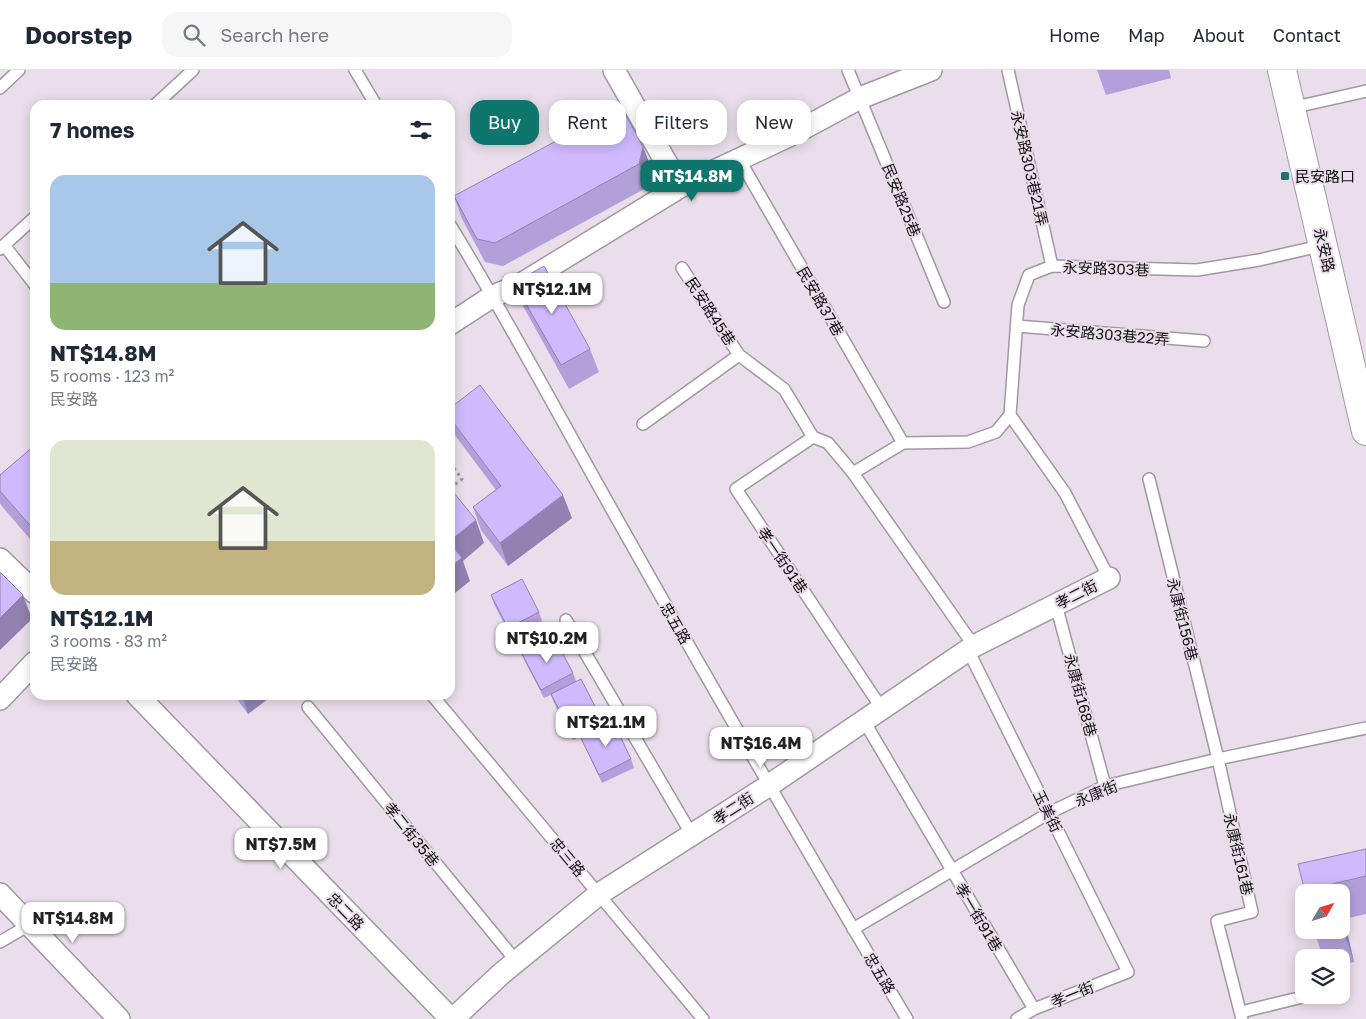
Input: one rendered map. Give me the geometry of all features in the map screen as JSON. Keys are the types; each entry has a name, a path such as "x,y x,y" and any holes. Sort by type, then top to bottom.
{"main road":[{"name":"永安路","path":"1282,70 1366,431"}],"street":[{"path":"614,70 680,187"},
{"path":"455,321 493,296 518,286 680,187 793,134 860,98 931,70"},
{"path":"0,559 30,588"},
{"name":"孝二街","path":"452,1019 500,974 599,894 768,786 971,648 1109,578"},
{"path":"0,699 30,667"},
{"name":"忠二路","path":"142,700 452,1019"},
{"path":"0,894 119,1019"}],"lane":[{"path":"0,88 19,70"},
{"path":"160,100 193,70"},
{"path":"355,70 373,100"},
{"name":"民安路25巷","path":"848,70 944,302"},
{"name":"永安路303巷21弄","path":"1008,70 1052,266"},
{"path":"1291,108 1366,91"},
{"name":"民安路37巷","path":"739,159 903,443"},
{"path":"30,222 2,247 30,279"},
{"name":"忠五路","path":"455,233 493,296 768,786 907,1019"},
{"name":"永安路303巷","path":"1010,415 1018,305 1029,275 1052,266 1197,270 1259,260 1324,245"},
{"name":"民安路45巷","path":"682,268 739,355 784,389 813,437"},
{"name":"永安路303巷22弄","path":"1017,326 1204,341"},
{"path":"643,424 739,355"},
{"path":"853,473 903,443 968,442 996,432 1010,415 1065,493 1109,578"},
{"name":"玉美街","path":"813,437 828,443 853,473 971,648 1049,813 1128,972"},
{"name":"孝一街91巷","path":"813,437 736,489 882,708"},
{"name":"永康街156巷","path":"1149,480 1218,759"},
{"name":"永康街168巷","path":"1056,605 1105,786"},
{"path":"566,620 692,835"},
{"name":"忠三路","path":"436,700 703,1019"},
{"name":"孝二街35巷","path":"308,707 516,961"},
{"name":"孝一街91巷","path":"864,721 1034,1008"},
{"name":"永康街","path":"853,929 1049,813 1105,786 1218,759 1366,728"},
{"name":"永康街161巷","path":"1218,759 1252,912 1217,921 1242,1016"},
{"path":"0,942 29,925"},
{"name":"孝一街","path":"1017,1019 1034,1008 1128,972"},
{"path":"1242,1016 1295,1000"}],"path":[{"path":"455,469 462,478 455,484"}],"building":[{"path":"626,115 636,134 636,145 642,145 643,147 639,164 495,243 477,239 455,195 549,145 626,145"},
{"path":"544,266 590,349 561,365 514,283"},
{"path":"480,385 563,495 500,543 473,507 501,486 455,425 455,404"},
{"path":"30,449 30,525 0,491 0,475"},
{"path":"455,494 476,520 455,537"},
{"path":"455,549 462,558 455,563"},
{"path":"0,572 23,595 0,618"},
{"path":"522,579 539,612 508,628 491,595"},
{"path":"554,637 573,673 541,690 522,654"},
{"path":"581,679 600,716 570,731 551,694"},
{"path":"613,721 631,759 599,775 580,736"},
{"path":"1366,849 1366,876 1332,884 1303,884 1298,864"}],"place":[{"name":"民安路口","path":"1285,176"}]}
